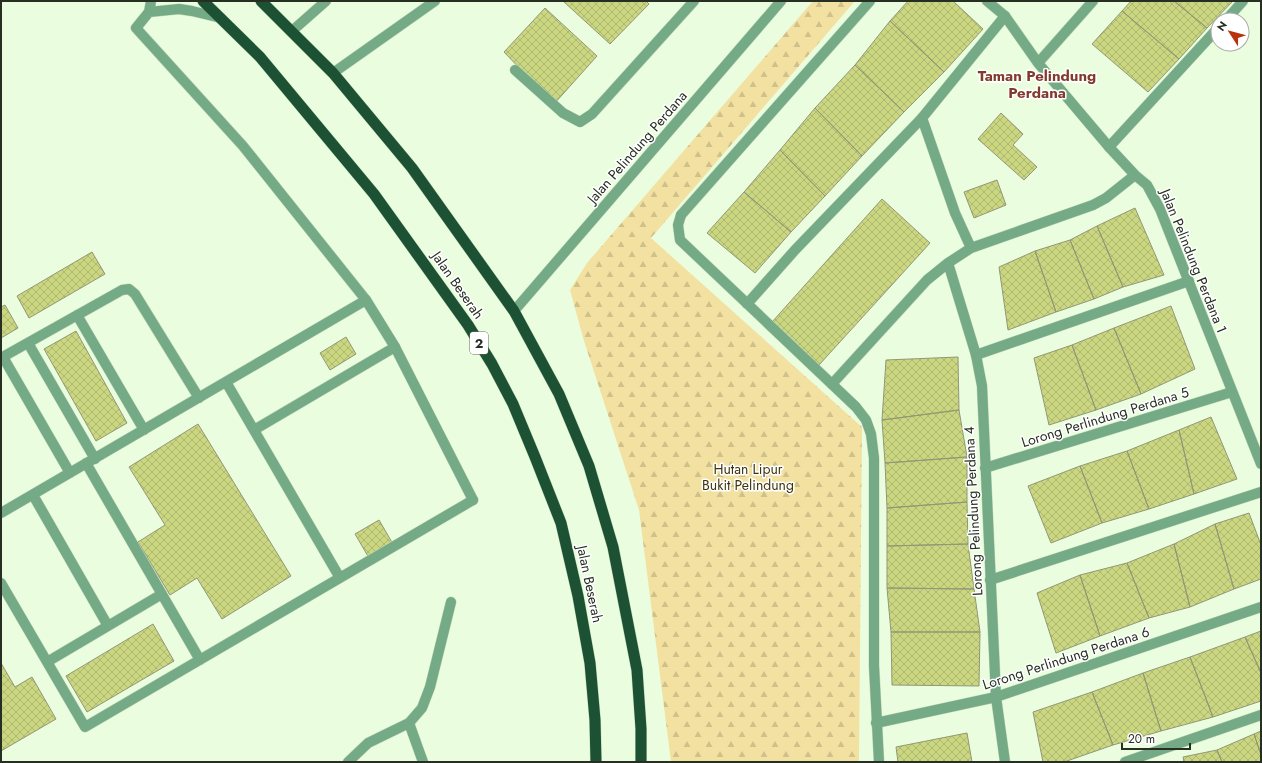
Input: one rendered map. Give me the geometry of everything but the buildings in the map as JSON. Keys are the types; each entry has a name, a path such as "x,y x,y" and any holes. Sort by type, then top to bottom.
{"highway":[{"name":"Jalan Beserah","path":"203,1 260,57 374,194 468,325 492,364 513,404 561,523 578,596 590,663 595,720 596,762"},
{"path":"261,1 333,73 412,168 514,311 559,394 589,466 613,547 637,670 641,729 641,762"}],"street":[{"path":"1,583 85,727 473,500 395,347 366,300 243,146 136,28 149,12 151,1"},
{"path":"292,31 326,1"},
{"path":"333,73 436,1"},
{"path":"515,70 563,113 580,122 592,114 694,1"},
{"name":"Jalan Pelindung Perdana","path":"514,311 782,1"},
{"path":"870,1 681,215 678,225 680,240 856,407 866,420 871,434 874,458 874,658 876,723 880,762"},
{"name":"Jalan Pelindung Perdana 1","path":"987,1 1005,16 1038,63 1109,147 1135,176 1147,185 1189,281 1261,464"},
{"path":"1038,63 1093,1"},
{"path":"1233,12 1243,1"},
{"path":"149,12 179,9 221,18"},
{"path":"747,304 796,250 922,118 1005,16"},
{"path":"1109,147 1210,37"},
{"path":"922,118 955,212 971,248"},
{"path":"832,384 928,280 948,263 971,248 1093,205 1106,198 1135,176"},
{"name":"Lorong Pelindung Perdana 4","path":"948,263 976,355 982,386 996,697 1005,762"},
{"path":"976,355 1189,281"},
{"path":"70,473 2,357 122,290 129,289 135,294 198,398"},
{"path":"1,513 366,300"},
{"path":"77,315 144,430"},
{"path":"28,343 162,594 200,660"},
{"path":"254,430 395,347"},
{"path":"226,382 340,578"},
{"name":"Lorong Perlindung Perdana 5","path":"985,468 1232,392"},
{"path":"990,580 1261,492"},
{"path":"33,495 108,626"},
{"path":"46,662 162,594"},
{"path":"348,762 368,743 409,723 422,708 430,687 451,602"},
{"name":"Lorong Perlindung Perdana 6","path":"876,723 996,697 1261,607"},
{"path":"1125,762 1261,715"},
{"path":"409,723 422,762"}],"green space":[{"name":"Hutan Lipur Bukit Pelindung","path":"813,1 855,1 651,238 862,427 859,762 671,762 639,510 584,341 570,290 587,263"}],"district":[{"name":"Taman Pelindung Perdana","path":"1037,84"}]}
